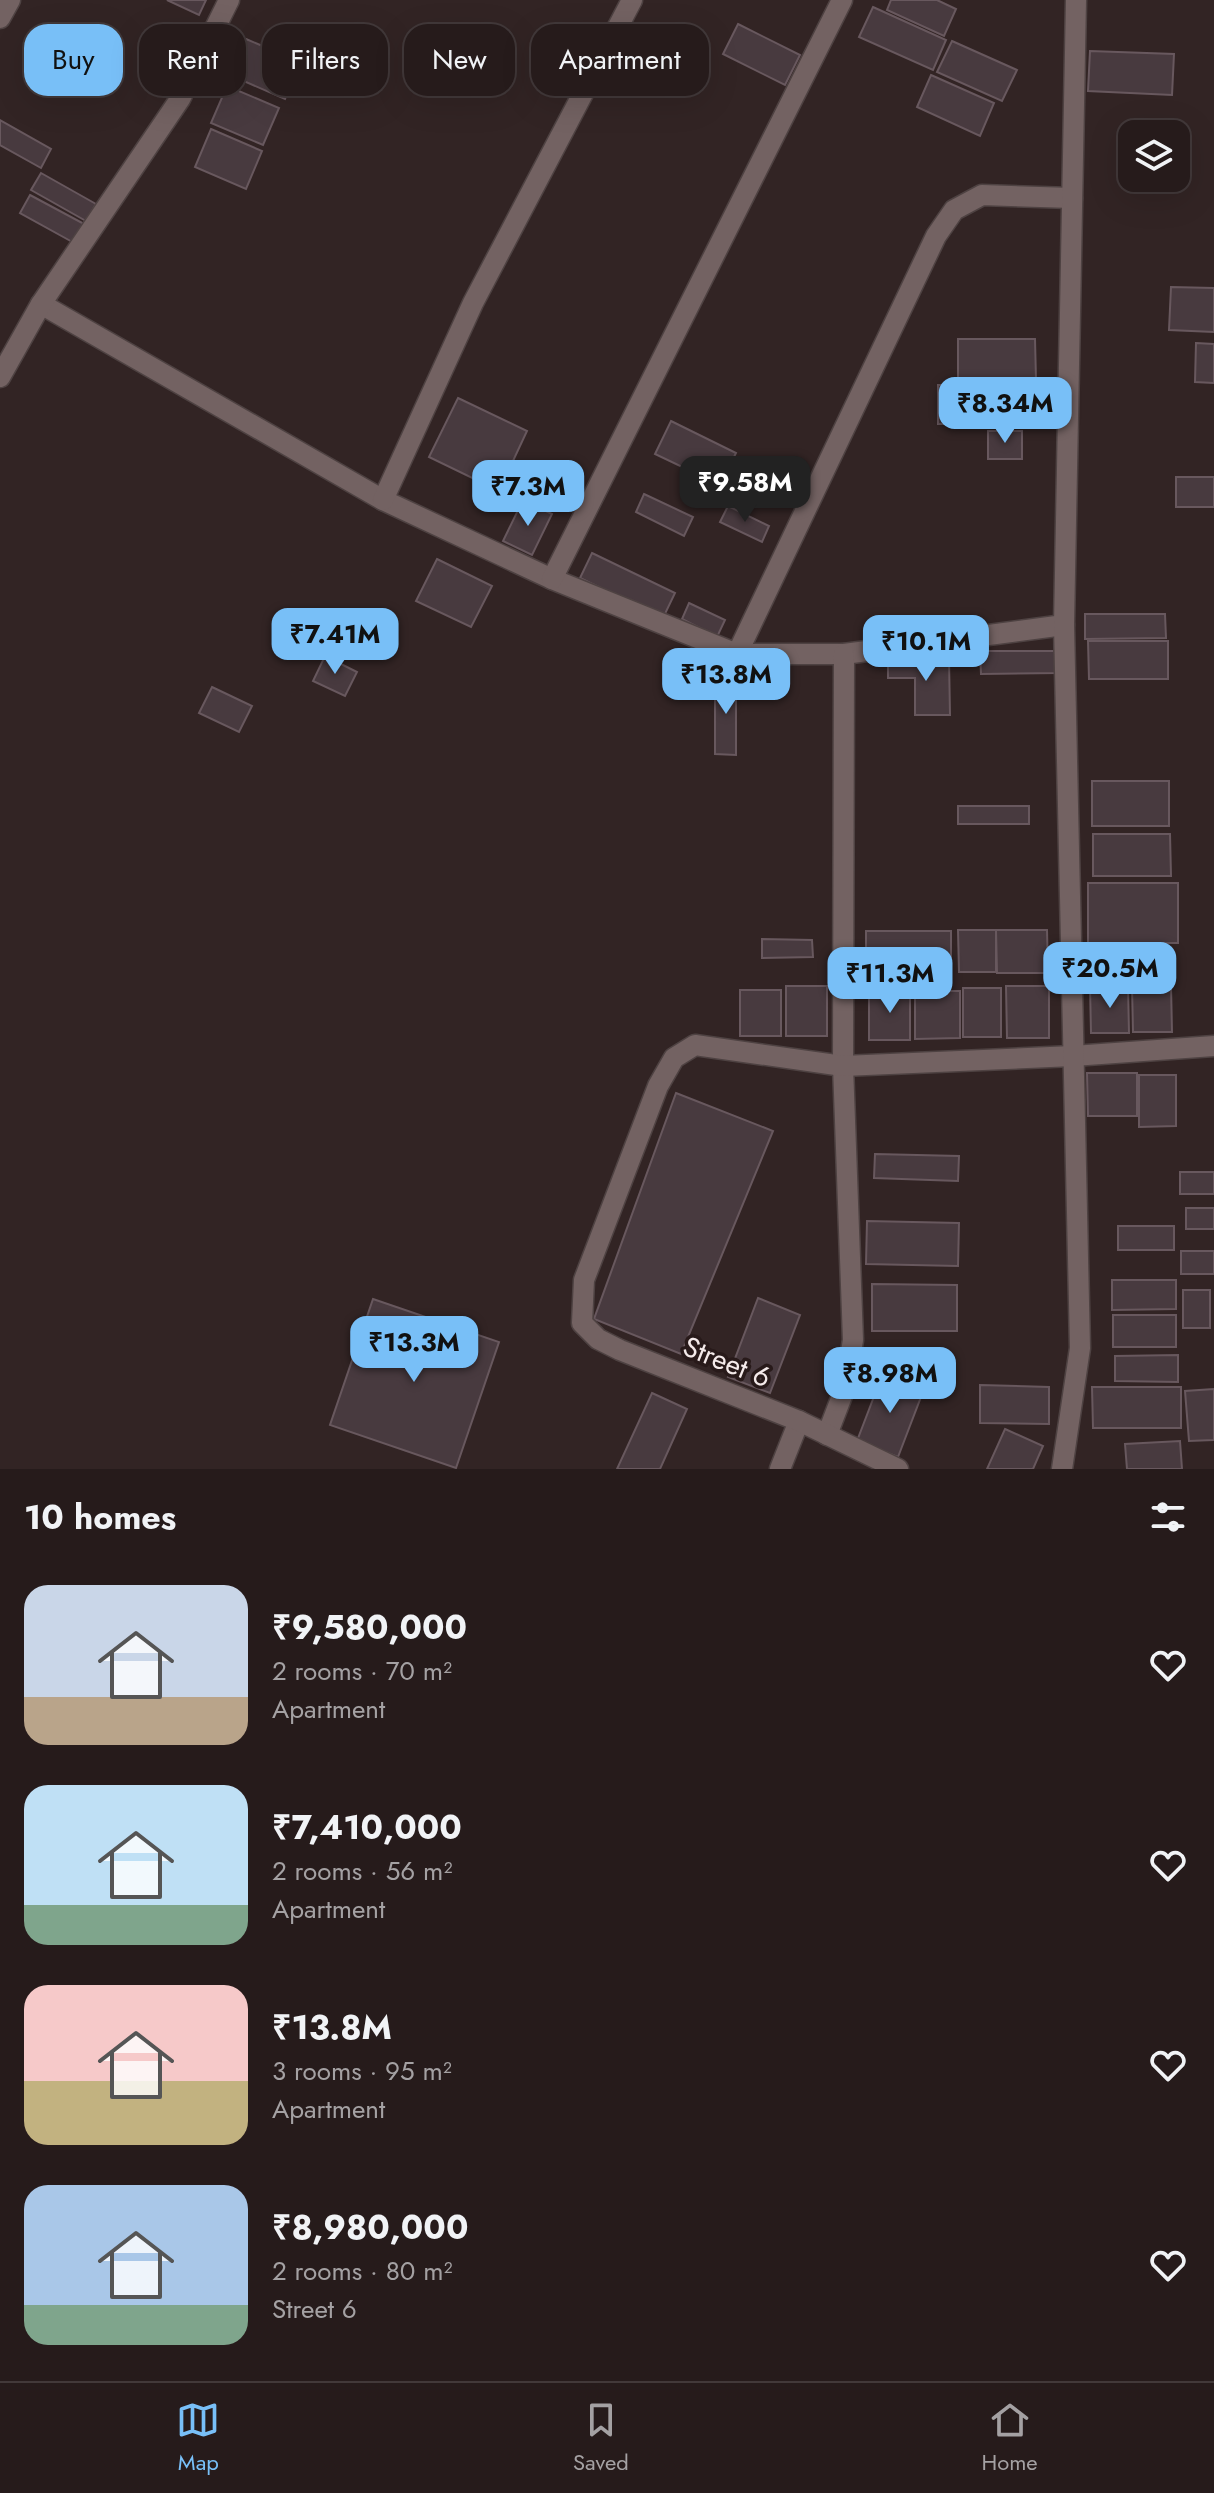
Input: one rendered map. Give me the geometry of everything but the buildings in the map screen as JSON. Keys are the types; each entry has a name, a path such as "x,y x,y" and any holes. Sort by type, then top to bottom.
{"street":[{"path":"0,18 10,0"},
{"path":"0,377 41,304 180,99 229,0"},
{"path":"383,500 473,303 632,0"},
{"path":"552,579 842,0"},
{"path":"1062,1469 1080,1348 1064,625 1076,0"},
{"path":"737,654 936,236 954,210 982,195 1072,198"},
{"path":"41,304 383,500 552,579 737,654 844,654 1064,625"},
{"path":"827,1435 845,1388 853,1340 843,1066 844,654"},
{"name":"Street 6","path":"843,1066 695,1045 674,1058 658,1086 584,1280 582,1323 598,1339 620,1350 799,1421 898,1469"},
{"path":"843,1066 1214,1046"},
{"path":"780,1469 799,1421"}]}
